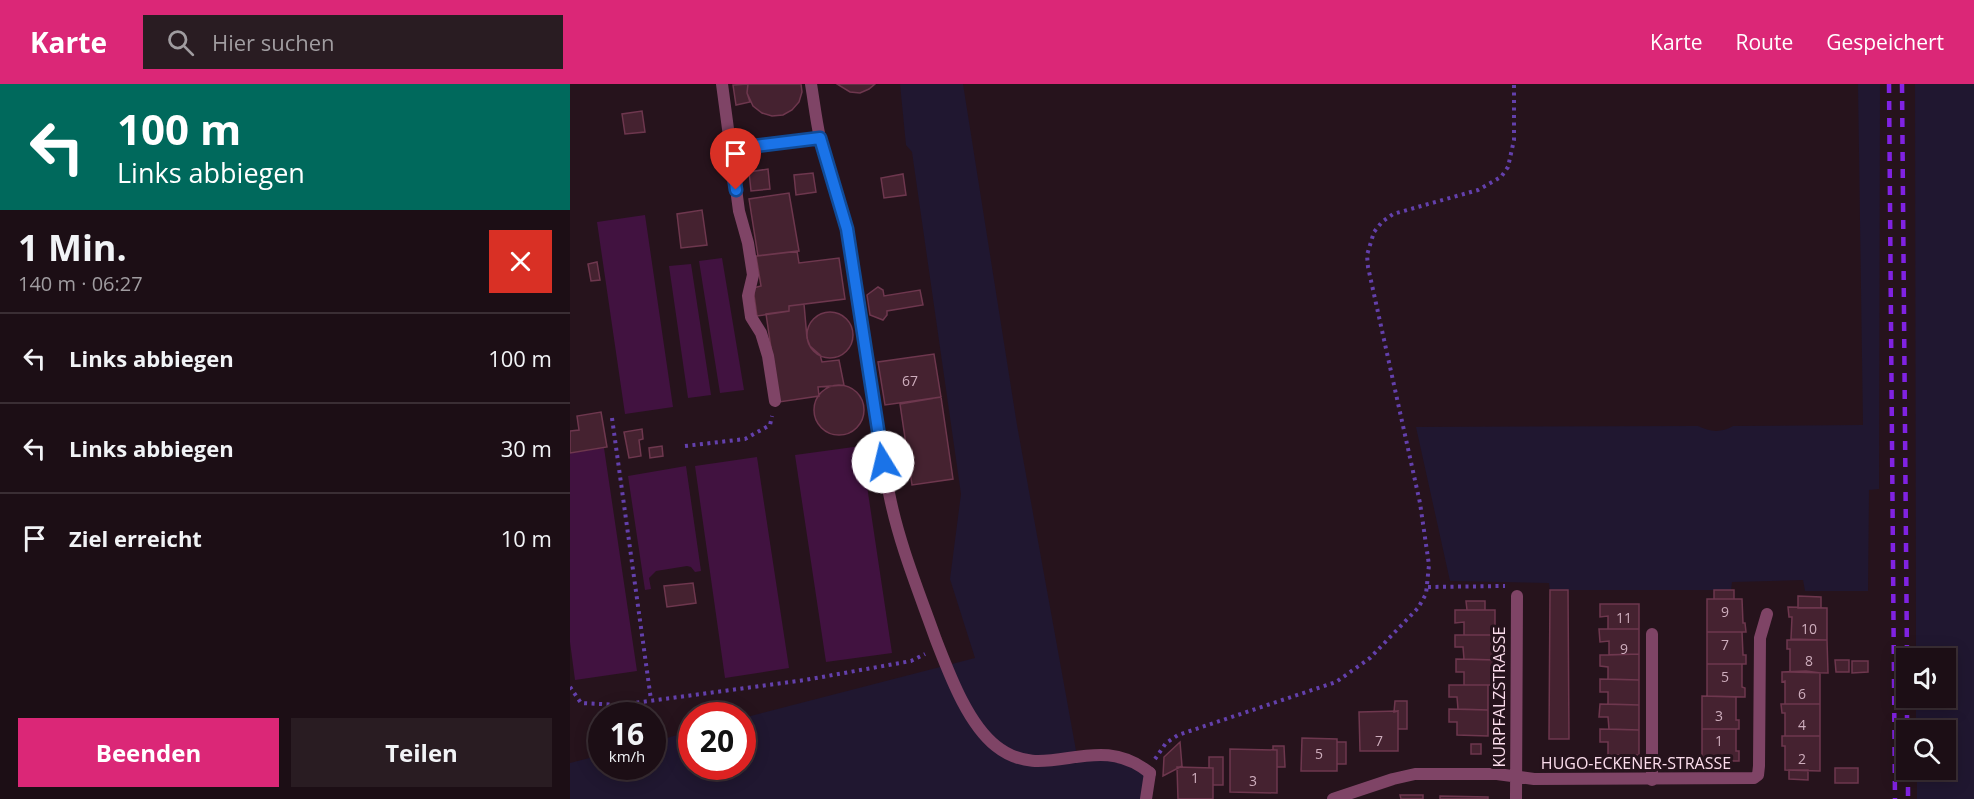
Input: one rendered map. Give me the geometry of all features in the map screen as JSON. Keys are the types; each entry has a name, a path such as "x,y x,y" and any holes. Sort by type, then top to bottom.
{"street":[{"path":"722,84 739,211 748,243 753,275 748,296 751,317 760,333 768,356 775,401"},
{"path":"811,84 820,138 847,229 889,495 902,547 949,673 979,728 997,747 1028,761 1040,762 1089,755 1114,755 1129,759 1149,773 1146,799"},
{"path":"730,149 820,138"},
{"name":"KURPFALZSTRASSE","path":"1513,591 1516,799"},
{"name":"HUGO-ECKENER-STRASSE","path":"1333,799 1408,775 1497,774 1534,779 1652,780 1756,777 1759,766 1760,638 1767,614"},
{"path":"1652,634 1652,780"}],"path":[{"path":"1149,773 1158,753 1178,735 1336,682 1370,658 1418,609 1428,587 1429,565 1420,503 1372,288 1367,255 1374,232 1393,214 1478,190 1501,177 1508,167 1514,140 1514,84"},
{"path":"685,446 746,439 770,425 775,401"},
{"path":"612,418 651,700"},
{"path":"1428,587 1513,591"},
{"path":"570,687 581,703 619,705 805,680 911,661 939,646"}],"shaded area":[{"path":"900,84 963,84 1017,425 1077,756 1097,754 1150,773 1146,799 570,799 570,763 588,758 588,780 666,780 666,738 678,735 678,780 756,780 756,715 975,658 950,579 961,494 912,152 906,145"},
{"path":"1858,84 1880,84 1879,489 1869,490 1868,591 1805,591 1803,580 1732,582 1731,590 1550,590 1549,583 1450,581 1416,427 1698,426 1716,431 1733,426 1863,425"},
{"path":"1915,84 1974,84 1974,799 1917,799 1917,780 1956,780 1956,720 1916,720 1916,708 1956,708 1956,648 1916,648"},
{"path":"645,215 673,407 625,414 597,222"},
{"path":"722,258 744,390 720,393 699,261"},
{"path":"691,264 711,395 688,398 669,266"},
{"path":"861,446 892,653 826,662 795,455"},
{"path":"604,448 637,671 575,680 570,642 570,453"},
{"path":"757,457 789,668 725,678 695,466"},
{"path":"686,466 701,571 695,572 687,566 656,571 649,578 651,589 645,590 628,476"}],"building":[{"path":"748,84 801,84 802,92 799,102 792,110 783,115 772,116 762,113 753,106 747,93"},
{"path":"748,84 747,93 750,102 736,105 733,85"},
{"path":"837,84 875,84 860,93 850,92"},
{"path":"642,111 645,132 625,134 622,114"},
{"path":"768,169 770,189 751,191 749,172"},
{"path":"813,173 816,192 796,195 794,175"},
{"path":"903,174 906,195 884,198 881,178"},
{"path":"789,193 799,251 758,256 749,199"},
{"path":"702,210 707,245 681,248 677,214"},
{"path":"797,251 799,263 839,258 845,299 789,306 789,311 757,316 753,288 761,286 756,256"},
{"path":"597,262 600,280 591,281 588,264"},
{"path":"878,287 883,290 884,296 920,290 923,305 887,311 883,320 870,315 867,295"},
{"path":"804,304 807,338 810,346 820,355 822,362 839,360 844,385 818,387 819,396 779,402 766,314 789,311 789,306"},
{"path":"830,312 846,319 853,335 846,351 830,358 814,351 807,335 814,319"},
{"path":"934,354 941,397 885,405 878,362"},
{"path":"834,385 844,385 857,392 864,405 864,415 857,428 844,435 834,435 825,431 818,424 814,415 814,405 818,396 825,389"},
{"path":"941,397 953,479 912,485 900,404"},
{"path":"601,412 607,447 570,453 570,431 579,430 577,416"},
{"path":"642,429 643,439 639,440 641,456 629,458 624,432"},
{"path":"662,446 663,456 650,458 649,448"},
{"path":"693,583 696,603 667,607 664,586"},
{"path":"1550,590 1568,590 1569,739 1549,739"},
{"path":"1714,590 1734,590 1734,599 1714,599"},
{"path":"1798,596 1821,597 1821,608 1798,608"},
{"path":"1707,599 1742,599 1743,623 1745,623 1746,632 1707,632"},
{"path":"1466,601 1485,601 1485,610 1467,610"},
{"path":"1600,604 1639,604 1639,629 1608,629 1608,616 1600,617"},
{"path":"1788,607 1827,608 1827,640 1791,639 1792,617 1789,617"},
{"path":"1455,610 1495,610 1495,635 1464,635 1464,622 1455,623"},
{"path":"1599,629 1639,629 1639,654 1609,655 1609,641 1600,642"},
{"path":"1707,632 1742,632 1743,655 1746,655 1746,664 1707,664"},
{"path":"1455,635 1495,635 1495,660 1464,659 1463,647 1455,647"},
{"path":"1787,640 1827,640 1828,673 1790,672 1790,649 1787,649"},
{"path":"1639,654 1639,680 1608,679 1608,667 1600,666 1600,655"},
{"path":"1456,659 1495,660 1495,685 1464,685 1464,672 1456,672"},
{"path":"1835,660 1849,660 1849,672 1836,672"},
{"path":"1852,661 1868,661 1868,672 1852,673"},
{"path":"1707,664 1742,664 1742,687 1745,688 1745,697 1707,696"},
{"path":"1782,672 1820,673 1820,704 1785,704 1785,681 1782,682"},
{"path":"1600,679 1639,680 1639,705 1608,704 1608,692 1600,692"},
{"path":"1449,685 1488,685 1488,710 1458,709 1457,697 1449,697"},
{"path":"1702,696 1736,697 1736,720 1739,720 1739,729 1702,729"},
{"path":"1395,701 1407,701 1407,729 1398,729 1398,711 1394,712"},
{"path":"1600,704 1639,705 1639,730 1609,729 1608,717 1599,717"},
{"path":"1781,704 1820,704 1820,736 1785,736 1785,713 1782,713"},
{"path":"1449,709 1488,710 1488,736 1457,735 1457,722 1449,722"},
{"path":"1398,711 1398,751 1360,751 1359,712"},
{"path":"1600,729 1639,730 1639,755 1608,755 1608,742 1600,742"},
{"path":"1702,729 1736,729 1736,751 1739,751 1739,761 1702,761"},
{"path":"1782,736 1820,736 1820,771 1785,770 1785,746 1782,746"},
{"path":"1302,738 1337,739 1337,771 1301,771"},
{"path":"1180,742 1182,766 1163,776 1164,757"},
{"path":"1337,742 1346,742 1346,764 1337,764"},
{"path":"1471,744 1481,744 1481,754 1471,754"},
{"path":"1273,746 1284,746 1285,767 1277,767 1277,750 1273,750"},
{"path":"1230,749 1277,750 1277,793 1230,792"},
{"path":"1209,757 1223,757 1223,785 1213,785 1213,768 1209,768"},
{"path":"1177,767 1213,768 1213,799 1178,799"},
{"path":"1835,768 1858,768 1858,783 1835,783"},
{"path":"1789,770 1808,770 1808,780 1789,779"},
{"path":"1400,795 1423,795 1423,799 1401,799"},
{"path":"1440,796 1488,797 1488,799 1440,799"}],"railway":[{"path":"1889,84 1895,799"},
{"path":"1902,84 1907,648"},
{"path":"1907,708 1907,720"},
{"path":"1908,780 1908,799"}],"route":[{"path":"736,190 730,149 820,138 847,229 883,462"}]}
